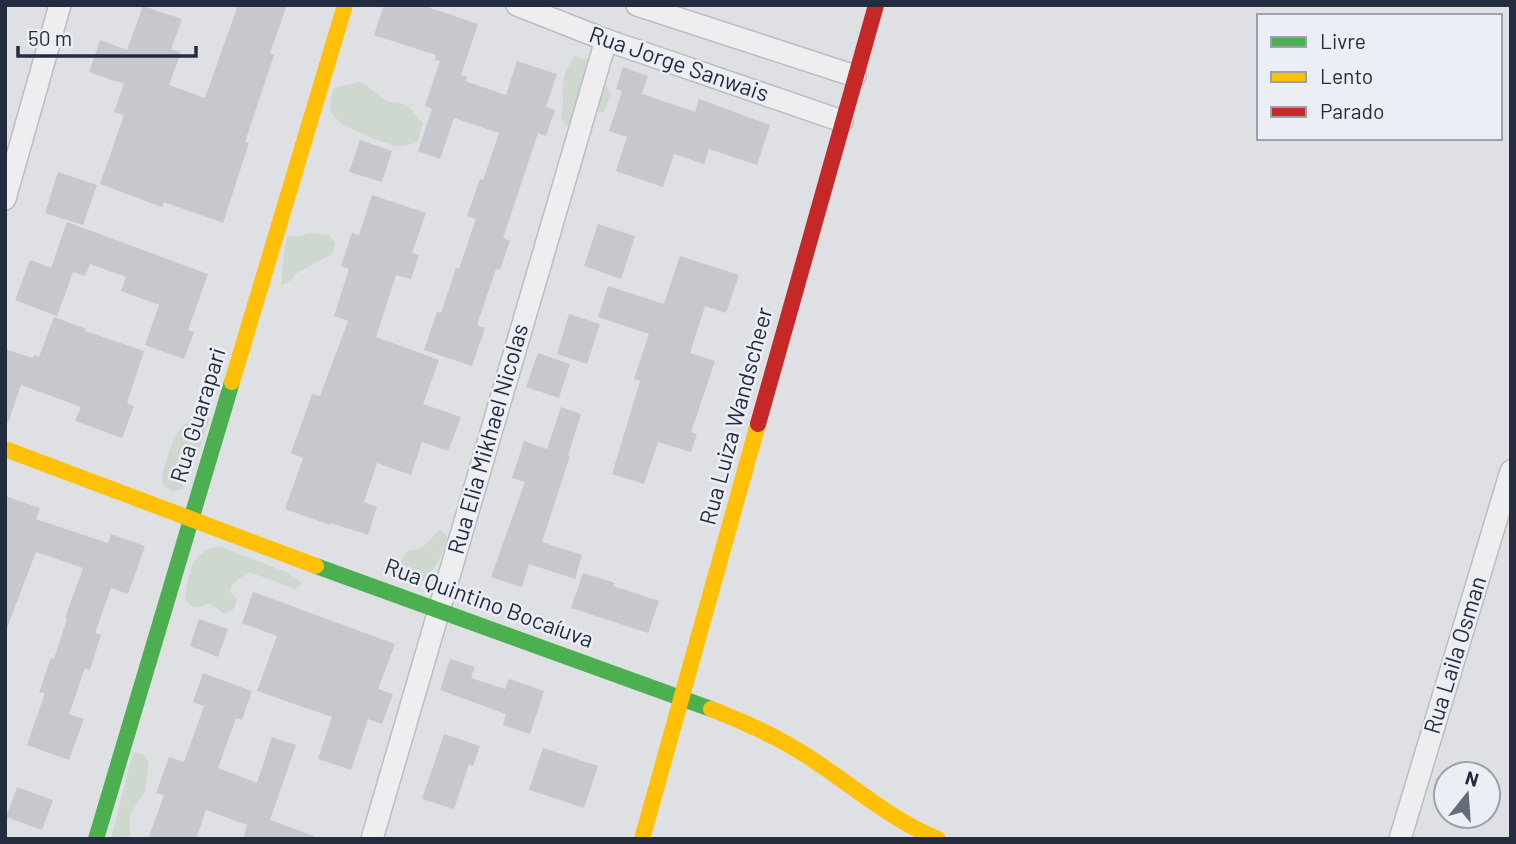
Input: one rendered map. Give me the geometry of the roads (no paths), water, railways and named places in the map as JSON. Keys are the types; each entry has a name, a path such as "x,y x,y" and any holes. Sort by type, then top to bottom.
{"street":[{"path":"5,199 60,5"},
{"name":"Rua Guarapari","path":"96,839 345,5"},
{"name":"Rua Jorge Sanwais","path":"517,5 606,40 842,121"},
{"name":"Rua Jorge Sanwais","path":"637,5 855,76"},
{"name":"Rua Luiza Wandscheer","path":"642,839 876,5"},
{"name":"Rua Elia Mikhael Nicolas","path":"372,839 606,40"},
{"name":"Rua Quintino Bocaíuva","path":"5,449 190,520 682,698 749,726 805,754 912,834 938,839"},
{"name":"Rua Laila Osman","path":"1400,839 1511,471"}]}
